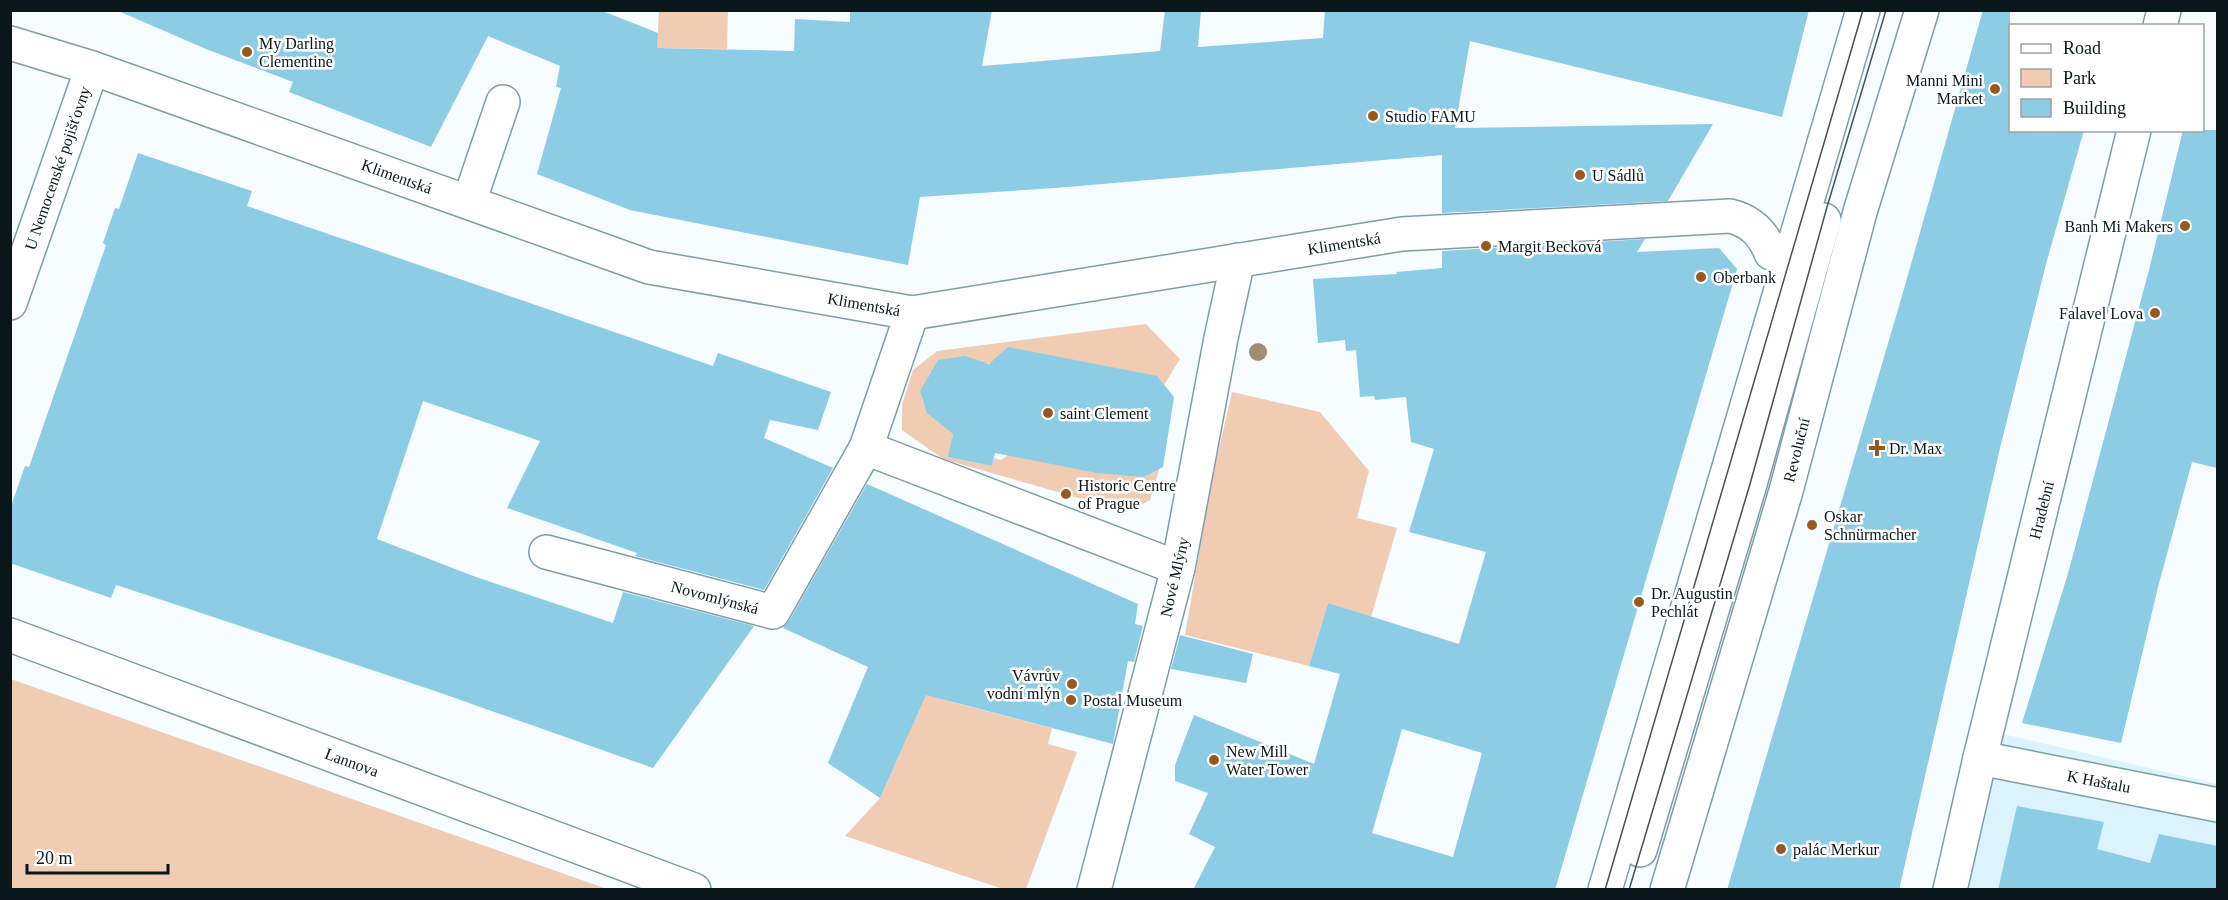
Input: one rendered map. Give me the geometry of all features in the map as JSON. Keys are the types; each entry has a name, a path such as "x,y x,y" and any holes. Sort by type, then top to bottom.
{"street":[{"path":"1586,890 1841,10"},
{"path":"1605,890 1863,10"},
{"path":"1629,890 1750,484 1827,207 1886,10"},
{"name":"Revoluční","path":"1667,890 1786,491 1860,212 1922,10"},
{"name":"Klimentská","path":"10,43 92,68 649,267 912,313 1402,234 1730,216 1744,219 1759,231 1766,240 1771,253"},
{"name":"U Nemocenské pojišťovny","path":"10,303 92,68"},
{"path":"469,202 503,102"},
{"name":"Hradební","path":"1950,890 1980,758 2134,132"},
{"name":"Nové Mlýny","path":"1094,890 1178,568 1238,260"},
{"name":"Novomlýnská","path":"546,552 773,612 866,448 912,313"},
{"path":"866,448 1178,568"},
{"name":"Lannova","path":"10,635 693,890"},
{"name":"K Haštalu","path":"1980,758 2217,805"}],"shaded area":[{"path":"1973,727 2217,784 2217,889 1931,890"}],"green space":[{"path":"659,11 728,11 727,49 657,48"},
{"path":"1146,324 1180,359 1164,385 988,363 937,374 931,372 928,377 933,381 930,395 922,398 923,402 930,402 940,414 936,420 941,424 955,422 949,457 992,466 994,458 1001,460 1007,456 1009,446 1138,472 1142,478 1148,475 1147,444 1166,447 1150,500 1127,512 943,459 902,430 902,405 913,370 937,351"},
{"path":"1232,392 1320,412 1369,471 1357,518 1397,528 1371,617 1328,603 1309,666 1185,635 1212,479"},
{"path":"11,679 607,889 11,889"},
{"path":"926,694 1052,728 1048,744 1077,752 1026,889 1003,889 845,836 880,798"}],"building":[{"path":"116,10 600,10 658,33 657,48 794,51 795,19 850,22 850,10 992,10 982,66 1160,51 1165,10 1201,10 1198,47 1323,38 1325,10 1809,10 1782,117 1470,41 1455,128 1713,124 1668,201 1442,213 1442,155 1055,188 920,197 908,265 630,210 537,174 561,88 556,87 560,66 488,36 431,147 289,92 293,82 206,49"},
{"path":"1983,10 2010,10 2009,132 2083,132 2046,264 2000,448 1899,890 1727,890 1902,296"},
{"path":"2217,130 2217,468 2192,462 2158,587 2121,743 2022,723 2069,570 2150,266 2183,132"},
{"path":"138,153 252,191 247,206 713,366 718,353 831,392 818,430 770,420 764,438 833,468 764,590 635,556 637,553 507,508 540,441 423,401 377,539 476,577 613,623 623,592 754,626 653,768 438,692 116,585 111,598 10,563 10,509 25,466 29,467 106,245 103,243 115,208 119,209"},
{"path":"1645,239 1637,252 1719,248 1737,269 1555,890 1193,890 1215,847 1189,834 1208,793 1175,781 1175,765 1194,715 1314,764 1340,674 1309,666 1328,603 1459,644 1486,552 1409,532 1434,449 1411,442 1406,397 1375,400 1374,396 1360,397 1356,350 1346,351 1345,340 1318,343 1313,279 1397,274 1396,272 1442,268 1442,251","holes":["1402,729 1482,753 1453,857 1372,833"]},
{"name":"saint Clement","path":"1008,347 1157,376 1174,397 1163,467 1144,477 1097,473 995,453 992,466 948,457 953,434 927,413 920,391 938,360 965,356 989,364"},
{"path":"867,484 1138,604 1135,624 1143,626 1134,662 1128,661 1113,744 926,695 880,798 828,763 868,667 783,628"},
{"path":"1180,635 1253,654 1246,683 1171,669"},
{"path":"2017,806 2104,822 2097,849 2150,863 2159,834 2217,846 2217,890 1998,890"}],"tram line":[{"path":"1605,890 1863,10"},
{"path":"1629,890 1750,484 1827,207 1886,10"}],"place":[{"name":"My Darling Clementine","path":"247,52"},
{"name":"Manni Mini Market","path":"1995,89"},
{"name":"Studio FAMU","path":"1373,116"},
{"name":"U Sádlů","path":"1580,175"},
{"name":"Banh Mi Makers","path":"2185,226"},
{"name":"Margit Becková","path":"1486,246"},
{"name":"Oberbank","path":"1701,277"},
{"name":"Falavel Lova","path":"2155,313"},
{"name":"saint Clement","path":"1048,413"},
{"name":"Dr. Max","path":"1877,448"},
{"name":"Historic Centre of Prague","path":"1066,494"},
{"name":"Oskar Schnürmacher","path":"1812,525"},
{"name":"Dr. Augustin Pechlát","path":"1639,602"},
{"name":"Vávrův vodní mlýn","path":"1072,684"},
{"name":"Postal Museum","path":"1071,700"},
{"name":"New Mill Water Tower","path":"1214,760"},
{"name":"palác Merkur","path":"1781,849"}]}
